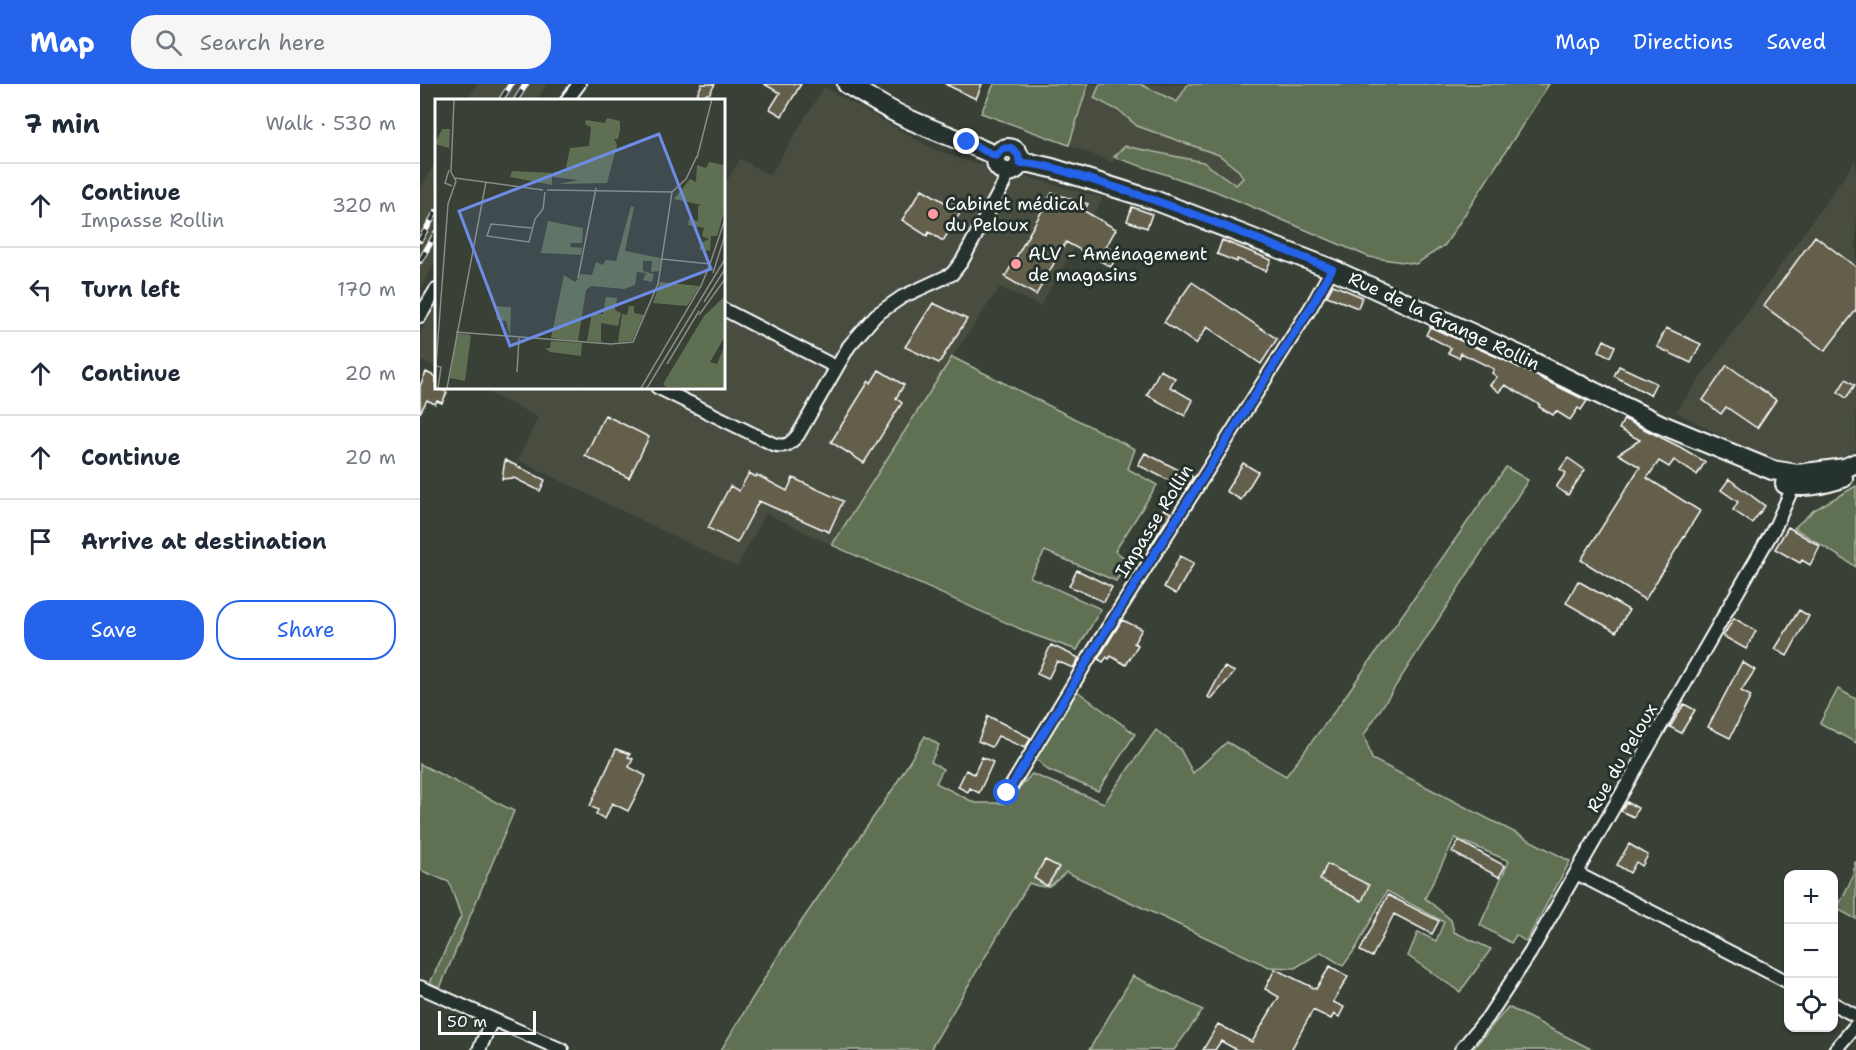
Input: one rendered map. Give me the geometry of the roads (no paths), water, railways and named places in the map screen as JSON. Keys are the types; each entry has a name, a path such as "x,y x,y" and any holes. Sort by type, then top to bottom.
{"main road":[{"path":"847,84 889,110 996,156 1002,149 1011,148 1018,154 1013,167"},
{"name":"Rue de la Grange Rollin","path":"1013,167 1030,163 1052,168 1154,200 1332,269 1523,357 1660,424 1796,480"},
{"path":"1796,480 1856,463"},
{"path":"1796,480 1818,485 1856,473"}],"street":[{"path":"568,99 579,84"},
{"path":"659,388 782,447 792,442 849,346 876,315 902,297 952,274 962,261 1013,167"},
{"name":"Impasse Rollin","path":"1007,793 1100,640 1311,307 1332,269"},
{"path":"420,316 435,292"},
{"path":"724,310 836,367"},
{"name":"Rue du Peloux","path":"1461,1050 1488,1017 1530,953 1713,638 1776,525 1796,480"},
{"path":"1576,873 1784,980"},
{"path":"420,987 562,1050"},
{"path":"1838,1007 1856,1016"},
{"path":"478,1050 492,1020"},
{"path":"1836,1050 1856,1025"}],"railway":[{"path":"502,99 511,84"},
{"path":"517,99 526,84"},
{"path":"420,240 435,214"},
{"path":"420,261 435,235"}],"place":[{"name":"Cabinet médical du Peloux","path":"933,214"},
{"name":"ALV - Aménagement de magasins","path":"1016,264"}]}
